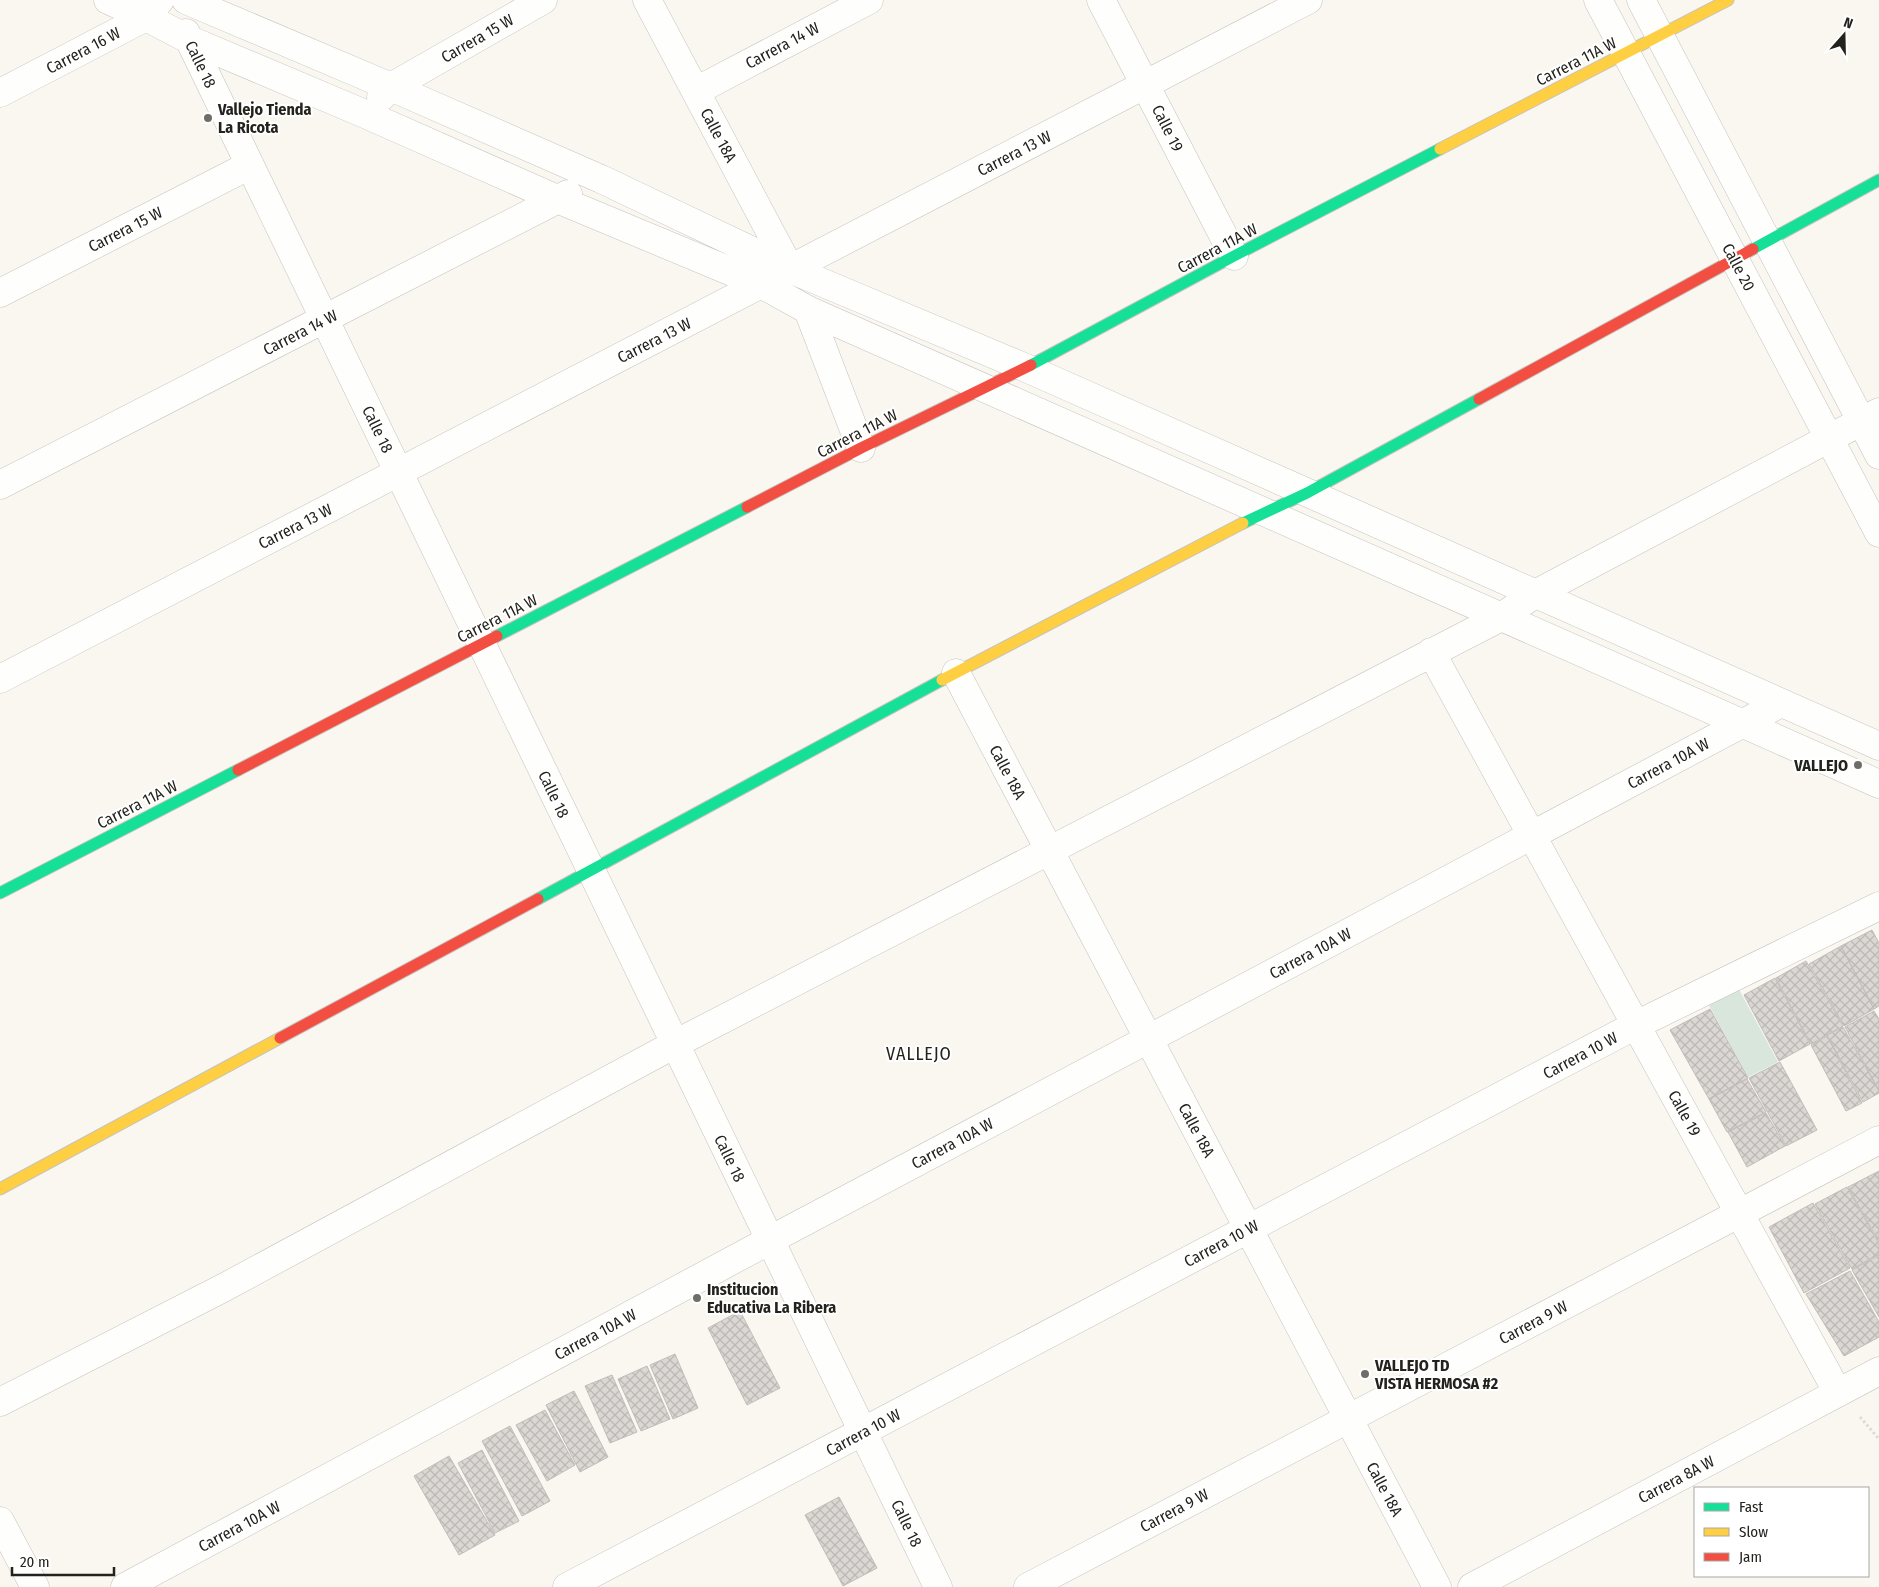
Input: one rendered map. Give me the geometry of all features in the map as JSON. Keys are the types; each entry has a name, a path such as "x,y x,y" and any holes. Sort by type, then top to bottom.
{"street":[{"path":"108,0 153,8 190,40 365,114 557,199 761,284 808,310 1879,784"},
{"name":"Calle 18","path":"170,0 938,1587"},
{"path":"186,0 601,179 790,269 1026,368 1879,746"},
{"name":"Carrera 15 W","path":"365,114 391,87 543,0"},
{"name":"Calle 18A","path":"647,0 790,269"},
{"name":"Carrera 14 W","path":"696,91 869,0"},
{"name":"Calle 19","path":"1101,0 1234,256"},
{"name":"Carrera 13 W","path":"0,679 1308,0"},
{"name":"Calle 20","path":"1598,0 1879,533"},
{"path":"1642,0 1767,240 1870,416 1879,455"},
{"name":"Carrera 11A W","path":"0,893 862,448 1026,368 1234,256 1728,0"},
{"name":"Carrera 16 W","path":"0,93 153,8"},
{"name":"Carrera 15 W","path":"0,293 250,165"},
{"name":"Carrera 14 W","path":"0,486 557,199 601,179"},
{"path":"0,1189 956,674 1264,512 1307,493 1879,180"},
{"path":"808,310 862,448"},
{"path":"0,1402 225,1287 675,1044 1501,616 1535,594 1870,416"},
{"name":"Calle 19","path":"1431,652 1838,1392"},
{"name":"Calle 18A","path":"956,674 1437,1587"},
{"name":"Carrera 10A W","path":"125,1587 1148,1038 1782,703"},
{"name":"Carrera 10 W","path":"567,1587 1636,1025 1879,906"},
{"name":"Carrera 9 W","path":"1028,1587 1879,1140"},
{"name":"Carrera 8A W","path":"1472,1587 1879,1371"},
{"path":"0,1521 35,1587"}],"shaded area":[{"path":"1735,982 1778,1062 1748,1077 1705,998"}],"building":[{"path":"1872,930 1879,943 1879,1006 1874,1009 1841,946"},
{"path":"1841,946 1874,1009 1844,1026 1809,964"},
{"path":"1806,961 1843,1026 1811,1044 1776,978"},
{"path":"1775,978 1810,1044 1779,1061 1744,995"},
{"path":"1710,1009 1748,1078 1709,1099 1670,1030"},
{"path":"1874,1011 1879,1019 1879,1091 1845,1027"},
{"path":"1843,1027 1879,1091 1879,1093 1863,1102 1827,1035"},
{"path":"1827,1036 1862,1103 1846,1111 1811,1045"},
{"path":"1780,1062 1817,1130 1786,1146 1749,1078"},
{"path":"1747,1079 1766,1112 1727,1132 1709,1099"},
{"path":"1766,1113 1785,1146 1747,1167 1728,1132"},
{"path":"1879,1171 1879,1242 1848,1187"},
{"path":"1847,1187 1879,1244 1879,1254 1852,1269 1815,1204"},
{"path":"1813,1203 1850,1268 1804,1293 1769,1227"},
{"path":"1879,1255 1879,1317 1852,1270"},
{"path":"1850,1271 1879,1322 1879,1337 1844,1356 1806,1294"},
{"path":"740,1311 780,1388 747,1405 708,1328"},
{"path":"675,1354 698,1408 673,1419 650,1365"},
{"path":"647,1366 670,1419 641,1431 618,1379"},
{"path":"612,1375 637,1432 610,1443 585,1386"},
{"path":"574,1391 608,1457 580,1472 546,1405"},
{"path":"545,1410 575,1465 547,1481 516,1425"},
{"path":"510,1426 550,1501 522,1516 482,1441"},
{"path":"482,1450 519,1521 495,1533 458,1463"},
{"path":"449,1456 495,1535 459,1555 414,1476"},
{"path":"839,1497 877,1568 843,1586 805,1515"}],"traffic: fast":[{"path":"1031,365 1234,256 1440,149"},
{"path":"1753,249 1879,180"},
{"path":"1243,523 1307,493 1479,399"},
{"path":"497,636 747,507"},
{"path":"538,899 942,680"},
{"path":"0,893 238,770"}],"traffic: slow":[{"path":"1440,149 1728,0"},
{"path":"942,680 1243,523"},
{"path":"0,1189 280,1038"}],"traffic: jam":[{"path":"1479,399 1753,249"},
{"path":"747,507 861,448 1031,365"},
{"path":"238,770 497,636"},
{"path":"280,1038 538,899"}],"place":[{"name":"Vallejo Tienda La Ricota","path":"208,118"},
{"name":"VALLEJO","path":"1858,765"},
{"name":"Institucion Educativa La Ribera","path":"697,1298"},
{"name":"VALLEJO TD VISTA HERMOSA #2","path":"1365,1374"}],"district":[{"name":"VALLEJO","path":"919,1054"}]}
